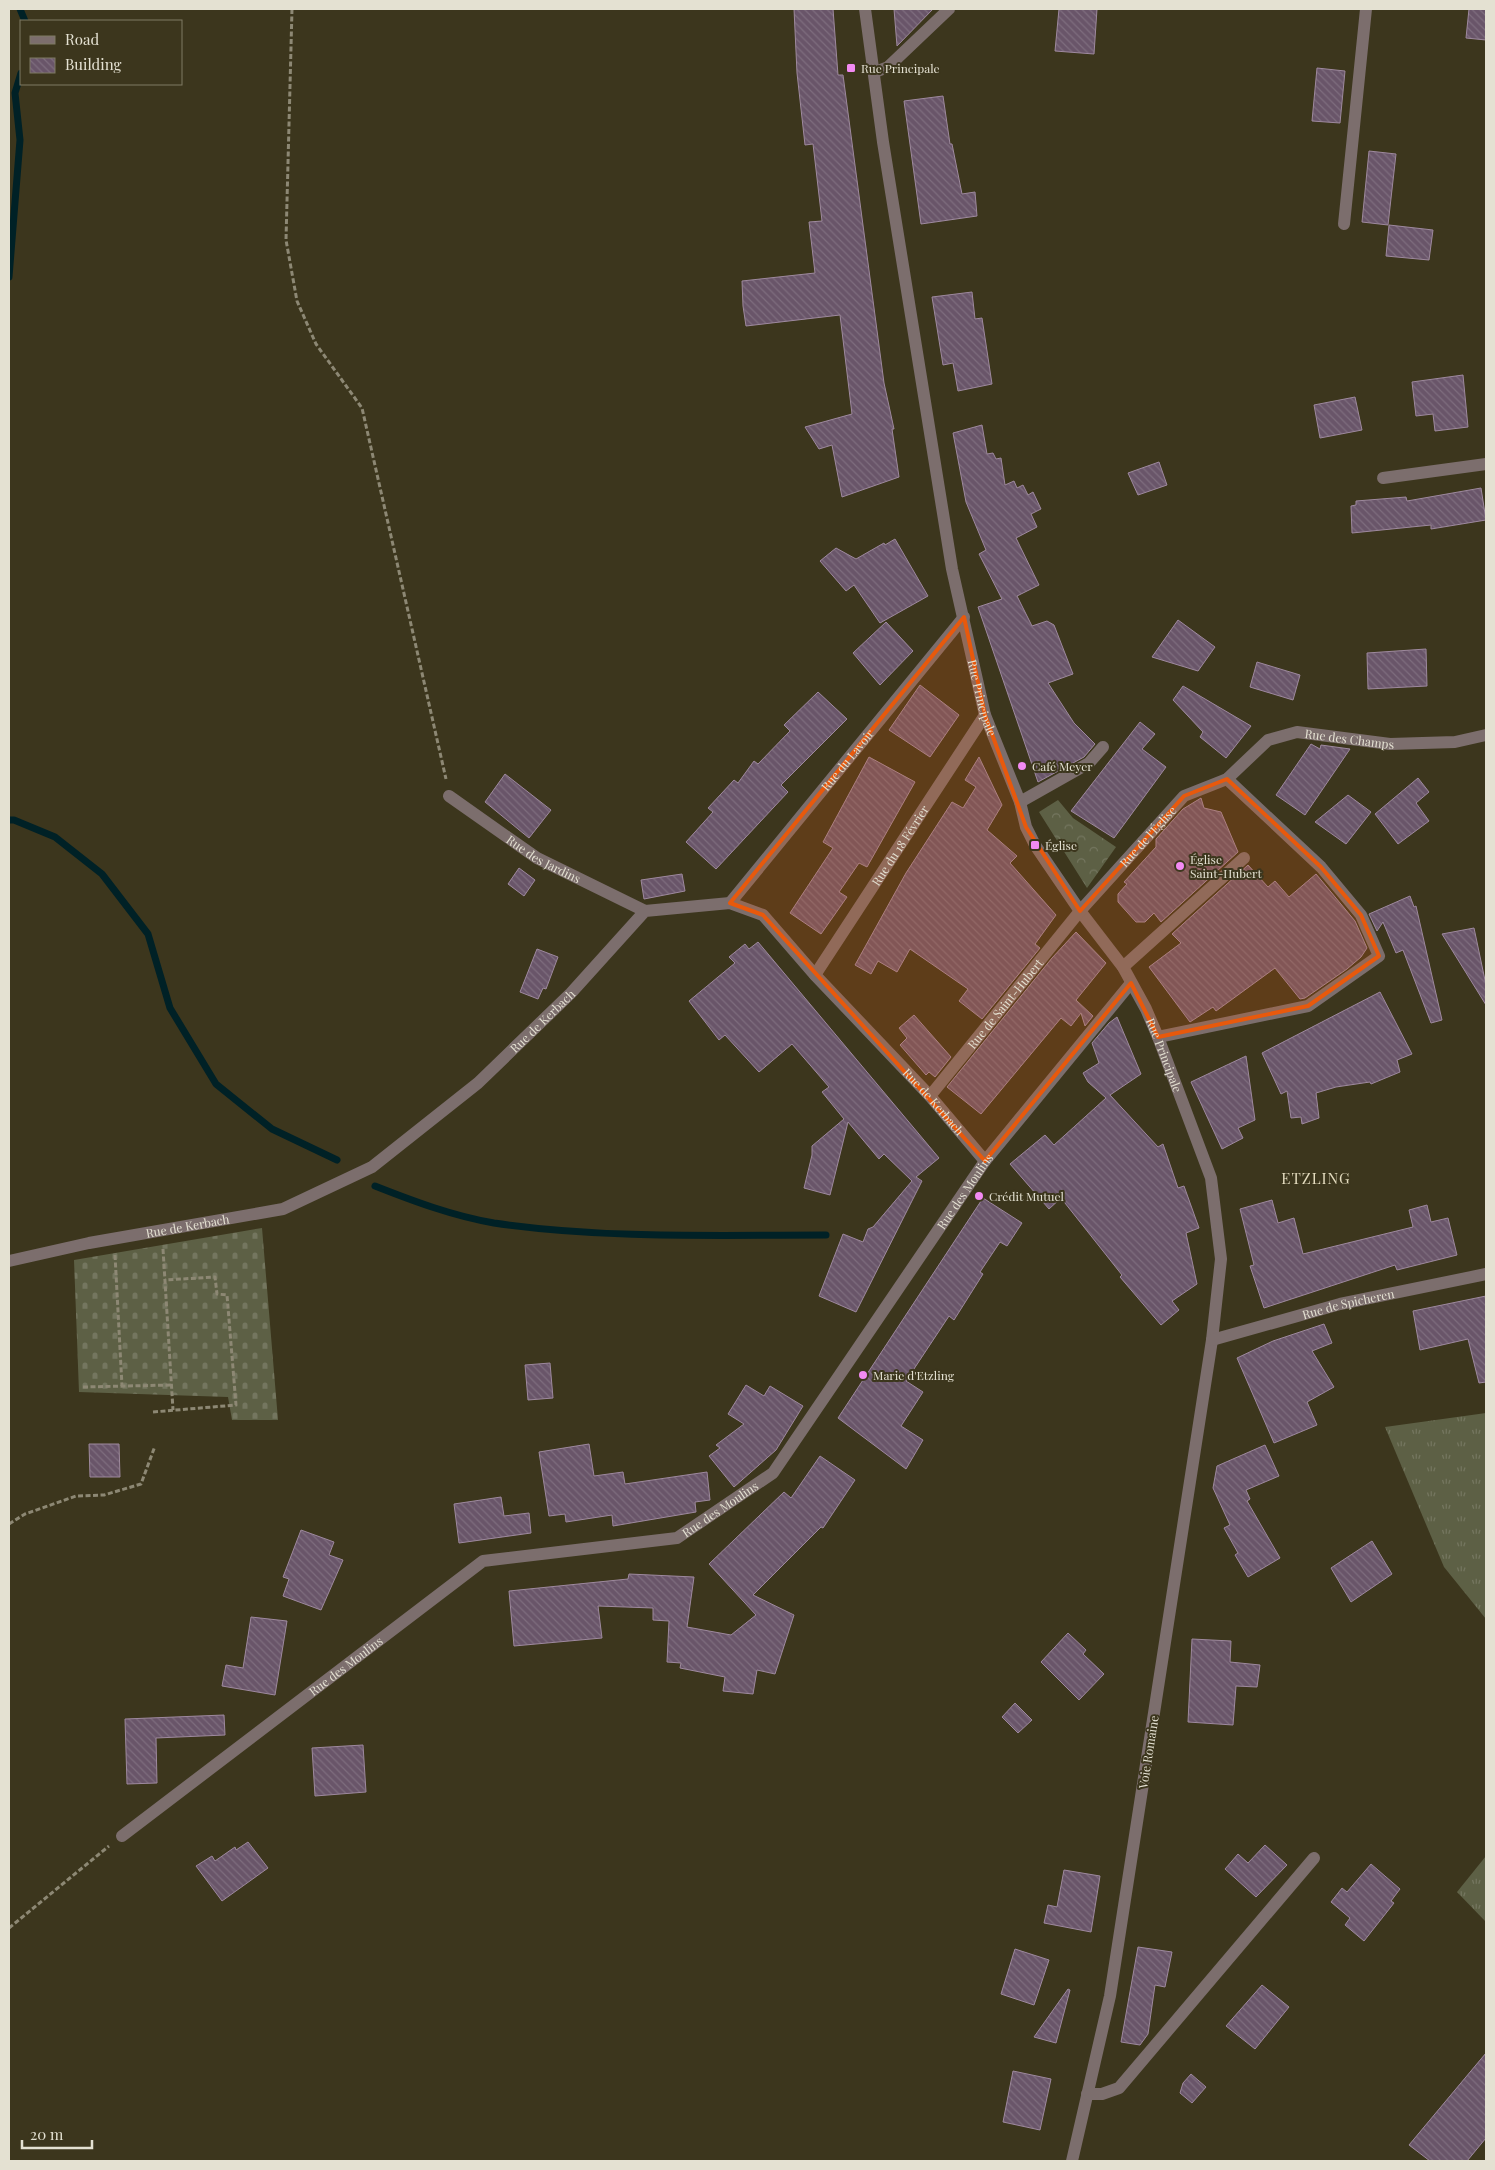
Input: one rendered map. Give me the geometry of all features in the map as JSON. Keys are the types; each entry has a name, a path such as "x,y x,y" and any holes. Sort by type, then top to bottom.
{"street":[{"name":"Rue Principale","path":"865,9 886,162 950,560 985,715 1020,802 1026,827 1035,845 1080,910 1123,967 1158,1037 1211,1178 1221,1259 1212,1340"},
{"path":"874,72 888,67 949,9"},
{"path":"1344,224 1366,9"},
{"path":"1383,478 1486,464"},
{"name":"Rue du Lavoir","path":"730,903 964,616"},
{"name":"Rue du 18 Février","path":"815,975 985,715"},
{"name":"Rue des Champs","path":"1227,779 1268,740 1297,732 1390,744 1455,742 1486,735"},
{"path":"1020,802 1089,763 1103,747"},
{"path":"1158,1037 1308,1006 1379,956 1361,915 1321,866 1227,779"},
{"name":"Rue de l'Église","path":"1080,910 1184,796 1227,779"},
{"name":"Rue des Jardins","path":"449,796 537,858 645,911"},
{"path":"1123,967 1244,858"},
{"name":"Rue de Kerbach","path":"9,1261 114,1239 283,1209 372,1167 478,1083 572,994 645,911 730,903 763,915 815,975 930,1096 984,1160"},
{"name":"Rue de Saint-Hubert","path":"930,1096 1080,910"},
{"name":"Rue des Moulins","path":"122,1836 483,1561 677,1538 773,1474 984,1160 1130,983"},
{"name":"Rue de Spicheren","path":"1212,1340 1340,1304 1486,1274"},
{"name":"Voie Romaine","path":"1072,2161 1110,1996 1212,1340"},
{"path":"1087,2094 1102,2094 1119,2088 1314,1858"}],"path":[{"path":"292,9 286,240 297,300 316,344 362,408 449,796"},
{"path":"162,1231 172,1410"},
{"path":"114,1239 122,1386"},
{"path":"153,1412 236,1405 227,1295 217,1294 215,1277 165,1280"},
{"path":"84,1388 171,1385"},
{"path":"9,1524 25,1514 76,1496 104,1495 142,1484 155,1446"},
{"path":"9,1928 122,1836"}],"highlighted area":[{"path":"964,617 985,715 1026,827 1080,911 1184,796 1227,779 1321,867 1361,915 1379,956 1308,1006 1158,1037 1131,983 985,1161 763,915 730,903"}],"green space":[{"path":"1058,800 1073,818 1116,847 1087,888 1039,812"},
{"path":"262,1228 278,1420 232,1420 228,1397 79,1392 74,1260"},
{"path":"1486,1413 1486,1619 1444,1567 1385,1427"},
{"path":"1486,1856 1486,1922 1457,1892"}],"building":[{"path":"794,9 833,9 838,75 843,75 884,383 894,429 892,429 899,477 842,497 832,445 819,449 805,427 852,414 840,315 746,326 743,306 742,281 815,273 809,222 822,221 813,144 805,145 797,73"},
{"path":"894,9 933,9 897,46"},
{"path":"1059,9 1097,9 1094,54 1055,51"},
{"path":"1469,9 1486,9 1486,40 1466,38"},
{"path":"1317,68 1345,71 1340,123 1312,121"},
{"path":"943,96 950,144 952,144 962,194 975,192 977,216 921,224 904,101"},
{"path":"1369,151 1396,154 1388,225 1362,222"},
{"path":"1389,225 1433,230 1429,260 1386,256"},
{"path":"972,292 975,319 982,318 992,384 958,391 953,363 943,365 932,297"},
{"path":"1463,375 1468,427 1435,431 1433,414 1416,416 1412,382"},
{"path":"1355,397 1362,430 1320,438 1314,405"},
{"path":"982,425 987,454 993,453 996,459 1001,458 1005,485 1014,481 1017,488 1023,485 1028,495 1033,492 1041,509 1031,514 1037,527 1016,538 1039,585 1017,596 1032,626 1047,621 1054,625 1073,674 1048,683 1074,723 1095,744 1084,757 1038,782 978,607 1002,599 979,554 986,550 966,502 953,433"},
{"path":"1159,462 1167,485 1138,495 1128,473"},
{"path":"1481,488 1486,520 1431,529 1431,525 1352,533 1351,506 1356,505 1356,501 1406,497 1407,501"},
{"path":"895,539 928,596 880,623 854,585 846,591 820,561 836,548 856,559"},
{"path":"1178,620 1215,647 1198,671 1152,657"},
{"path":"886,622 913,651 880,685 853,653"},
{"path":"1426,649 1427,686 1368,689 1367,653"},
{"path":"1257,662 1300,675 1293,700 1250,687"},
{"path":"920,685 959,715 930,757 889,730"},
{"path":"1183,686 1251,726 1226,758 1200,737 1203,732 1173,700"},
{"path":"818,692 847,719 781,785 788,792 716,869 686,842 713,812 708,808 734,780 738,783 754,761 758,764 790,731 784,725"},
{"path":"1140,722 1155,734 1142,749 1166,767 1114,838 1071,811"},
{"path":"1311,744 1320,749 1321,745 1350,749 1305,815 1276,795"},
{"path":"869,757 915,782 867,867 859,863 839,892 847,897 821,934 790,913 833,848 823,842"},
{"path":"979,757 1002,805 987,830 1017,856 1010,863 1056,915 1035,944 1040,948 982,1019 959,1001 968,989 910,949 897,972 878,961 871,974 855,965 906,873 952,802 963,808 976,787 965,780"},
{"path":"505,774 551,810 529,838 485,802"},
{"path":"1418,778 1429,792 1416,803 1429,821 1398,844 1375,814"},
{"path":"1348,795 1371,812 1346,844 1315,822"},
{"name":"Église Saint-Hubert","path":"1201,798 1204,808 1221,812 1238,852 1161,922 1154,913 1145,922 1136,922 1118,902 1118,894 1127,884 1124,882 1156,847 1156,839 1183,809"},
{"path":"1248,865 1268,887 1275,881 1289,897 1316,874 1355,921 1367,948 1361,957 1347,969 1305,998 1300,999 1275,968 1216,1011 1213,1007 1190,1022 1149,967 1181,943 1172,934"},
{"path":"519,868 535,880 524,896 508,884"},
{"path":"682,874 685,891 644,899 641,880"},
{"path":"1410,896 1414,907 1416,906 1442,1020 1431,1023 1403,950 1396,953 1383,922 1377,931 1369,914"},
{"path":"1474,928 1486,985 1486,1005 1442,934"},
{"path":"1076,932 1106,963 1076,1000 1093,1016 1085,1026 1081,1013 1071,1026 1061,1018 981,1114 947,1087 1052,958"},
{"path":"758,942 939,1158 916,1177 922,1181 856,1312 819,1296 843,1234 863,1242 868,1229 873,1227 912,1181 884,1154 879,1159 848,1122 830,1195 804,1188 812,1155 812,1146 844,1119 822,1092 829,1087 792,1044 759,1072 725,1035 719,1040 689,1001 735,963 729,957 745,944 749,949"},
{"path":"537,949 558,957 546,989 543,988 538,999 520,992"},
{"path":"1380,992 1412,1054 1397,1060 1400,1072 1371,1084 1370,1082 1336,1087 1316,1093 1319,1118 1302,1124 1301,1117 1291,1118 1287,1091 1281,1094 1262,1053"},
{"path":"914,1015 951,1057 935,1077 929,1072 926,1075 900,1045 907,1038 899,1028"},
{"path":"1117,1017 1141,1074 1110,1095 1158,1147 1163,1144 1178,1188 1184,1186 1199,1228 1186,1233 1197,1284 1172,1301 1179,1310 1161,1325 1120,1277 1122,1275 1061,1198 1049,1209 1010,1164 1045,1135 1054,1145 1106,1098 1088,1082 1083,1073 1099,1063 1092,1043 1109,1023"},
{"path":"1246,1056 1255,1120 1238,1128 1243,1138 1222,1149 1191,1082"},
{"path":"983,1198 1022,1223 1007,1246 1000,1242 980,1272 983,1274 954,1320 949,1316 906,1381 923,1392 901,1426 923,1440 906,1469 838,1418"},
{"path":"1272,1200 1278,1223 1294,1218 1303,1254 1413,1227 1409,1210 1427,1205 1431,1222 1448,1218 1457,1255 1397,1270 1395,1265 1264,1308 1250,1266 1254,1265 1240,1209"},
{"path":"1486,1296 1486,1382 1479,1383 1468,1339 1420,1350 1413,1311"},
{"path":"1324,1324 1332,1343 1312,1351 1334,1387 1307,1402 1317,1425 1274,1443 1237,1358 1273,1341"},
{"path":"550,1363 553,1398 528,1400 525,1365"},
{"path":"746,1385 764,1396 770,1386 803,1406 776,1450 734,1487 709,1456 720,1448 716,1445 744,1424 728,1414"},
{"path":"89,1444 119,1444 120,1477 90,1477"},
{"path":"589,1444 594,1476 623,1472 625,1484 707,1472 710,1500 695,1502 696,1512 613,1526 612,1515 566,1522 565,1514 549,1516 539,1452"},
{"path":"1265,1445 1279,1476 1246,1490 1250,1499 1247,1501 1280,1558 1248,1577 1235,1555 1238,1553 1224,1528 1230,1525 1213,1488 1217,1466"},
{"path":"820,1456 855,1480 823,1528 821,1527 753,1595 794,1615 775,1674 757,1670 753,1694 723,1691 725,1677 680,1668 681,1663 667,1662 669,1621 653,1620 653,1608 598,1606 602,1638 514,1646 509,1591 628,1579 629,1574 694,1577 687,1627 731,1635 756,1615 709,1564 784,1492 791,1498"},
{"path":"501,1497 504,1516 529,1513 531,1533 459,1543 454,1504"},
{"path":"301,1530 334,1542 329,1555 343,1560 321,1610 283,1596 289,1579 283,1577"},
{"path":"1372,1541 1392,1574 1351,1602 1331,1568"},
{"path":"251,1617 287,1621 275,1695 222,1686 226,1665 243,1668"},
{"path":"1068,1633 1086,1650 1083,1654 1104,1674 1079,1700 1041,1662"},
{"path":"1192,1639 1231,1641 1230,1662 1260,1665 1257,1687 1236,1686 1233,1725 1188,1722"},
{"path":"1015,1703 1032,1720 1018,1733 1002,1717"},
{"path":"224,1715 225,1735 156,1738 157,1783 127,1784 125,1719"},
{"path":"363,1745 366,1792 315,1796 312,1748"},
{"path":"248,1842 268,1868 222,1901 196,1866 212,1856 215,1861 235,1847 236,1850"},
{"path":"1265,1845 1287,1865 1256,1897 1225,1869 1238,1854 1248,1863"},
{"path":"1371,1864 1400,1889 1391,1901 1394,1903 1364,1941 1345,1925 1350,1918 1331,1902 1342,1888 1347,1892"},
{"path":"1064,1870 1100,1876 1091,1932 1044,1923 1048,1905 1057,1907"},
{"path":"1138,1947 1172,1952 1165,1987 1155,1985 1148,2034 1140,2045 1121,2042"},
{"path":"1015,1949 1049,1960 1034,2005 1001,1994"},
{"path":"1262,1985 1289,2007 1255,2049 1226,2026"},
{"path":"1068,1989 1070,1990 1056,2043 1034,2037"},
{"path":"1486,2053 1486,2138 1467,2161 1430,2161 1409,2145"},
{"path":"1013,2071 1051,2079 1040,2130 1003,2122"},
{"path":"1191,2074 1206,2087 1192,2103 1180,2093 1183,2083"}],"waterway":[{"path":"20,9 25,20"},
{"path":"9,277 20,140 15,93 20,76"},
{"path":"9,820 14,820 55,837 102,874 148,934 170,1008 216,1084 272,1129 337,1160"},
{"path":"375,1186 463,1216 494,1223 535,1228 618,1234 826,1235"}],"place":[{"name":"Rue Principale","path":"851,68"},
{"name":"Café Meyer","path":"1022,766"},
{"name":"Église","path":"1035,845"},
{"name":"Église Saint-Hubert","path":"1180,866"},
{"name":"Crédit Mutuel","path":"979,1196"},
{"name":"Marie d'Etzling","path":"863,1375"}],"district":[{"name":"ETZLING","path":"1316,1178"}]}
